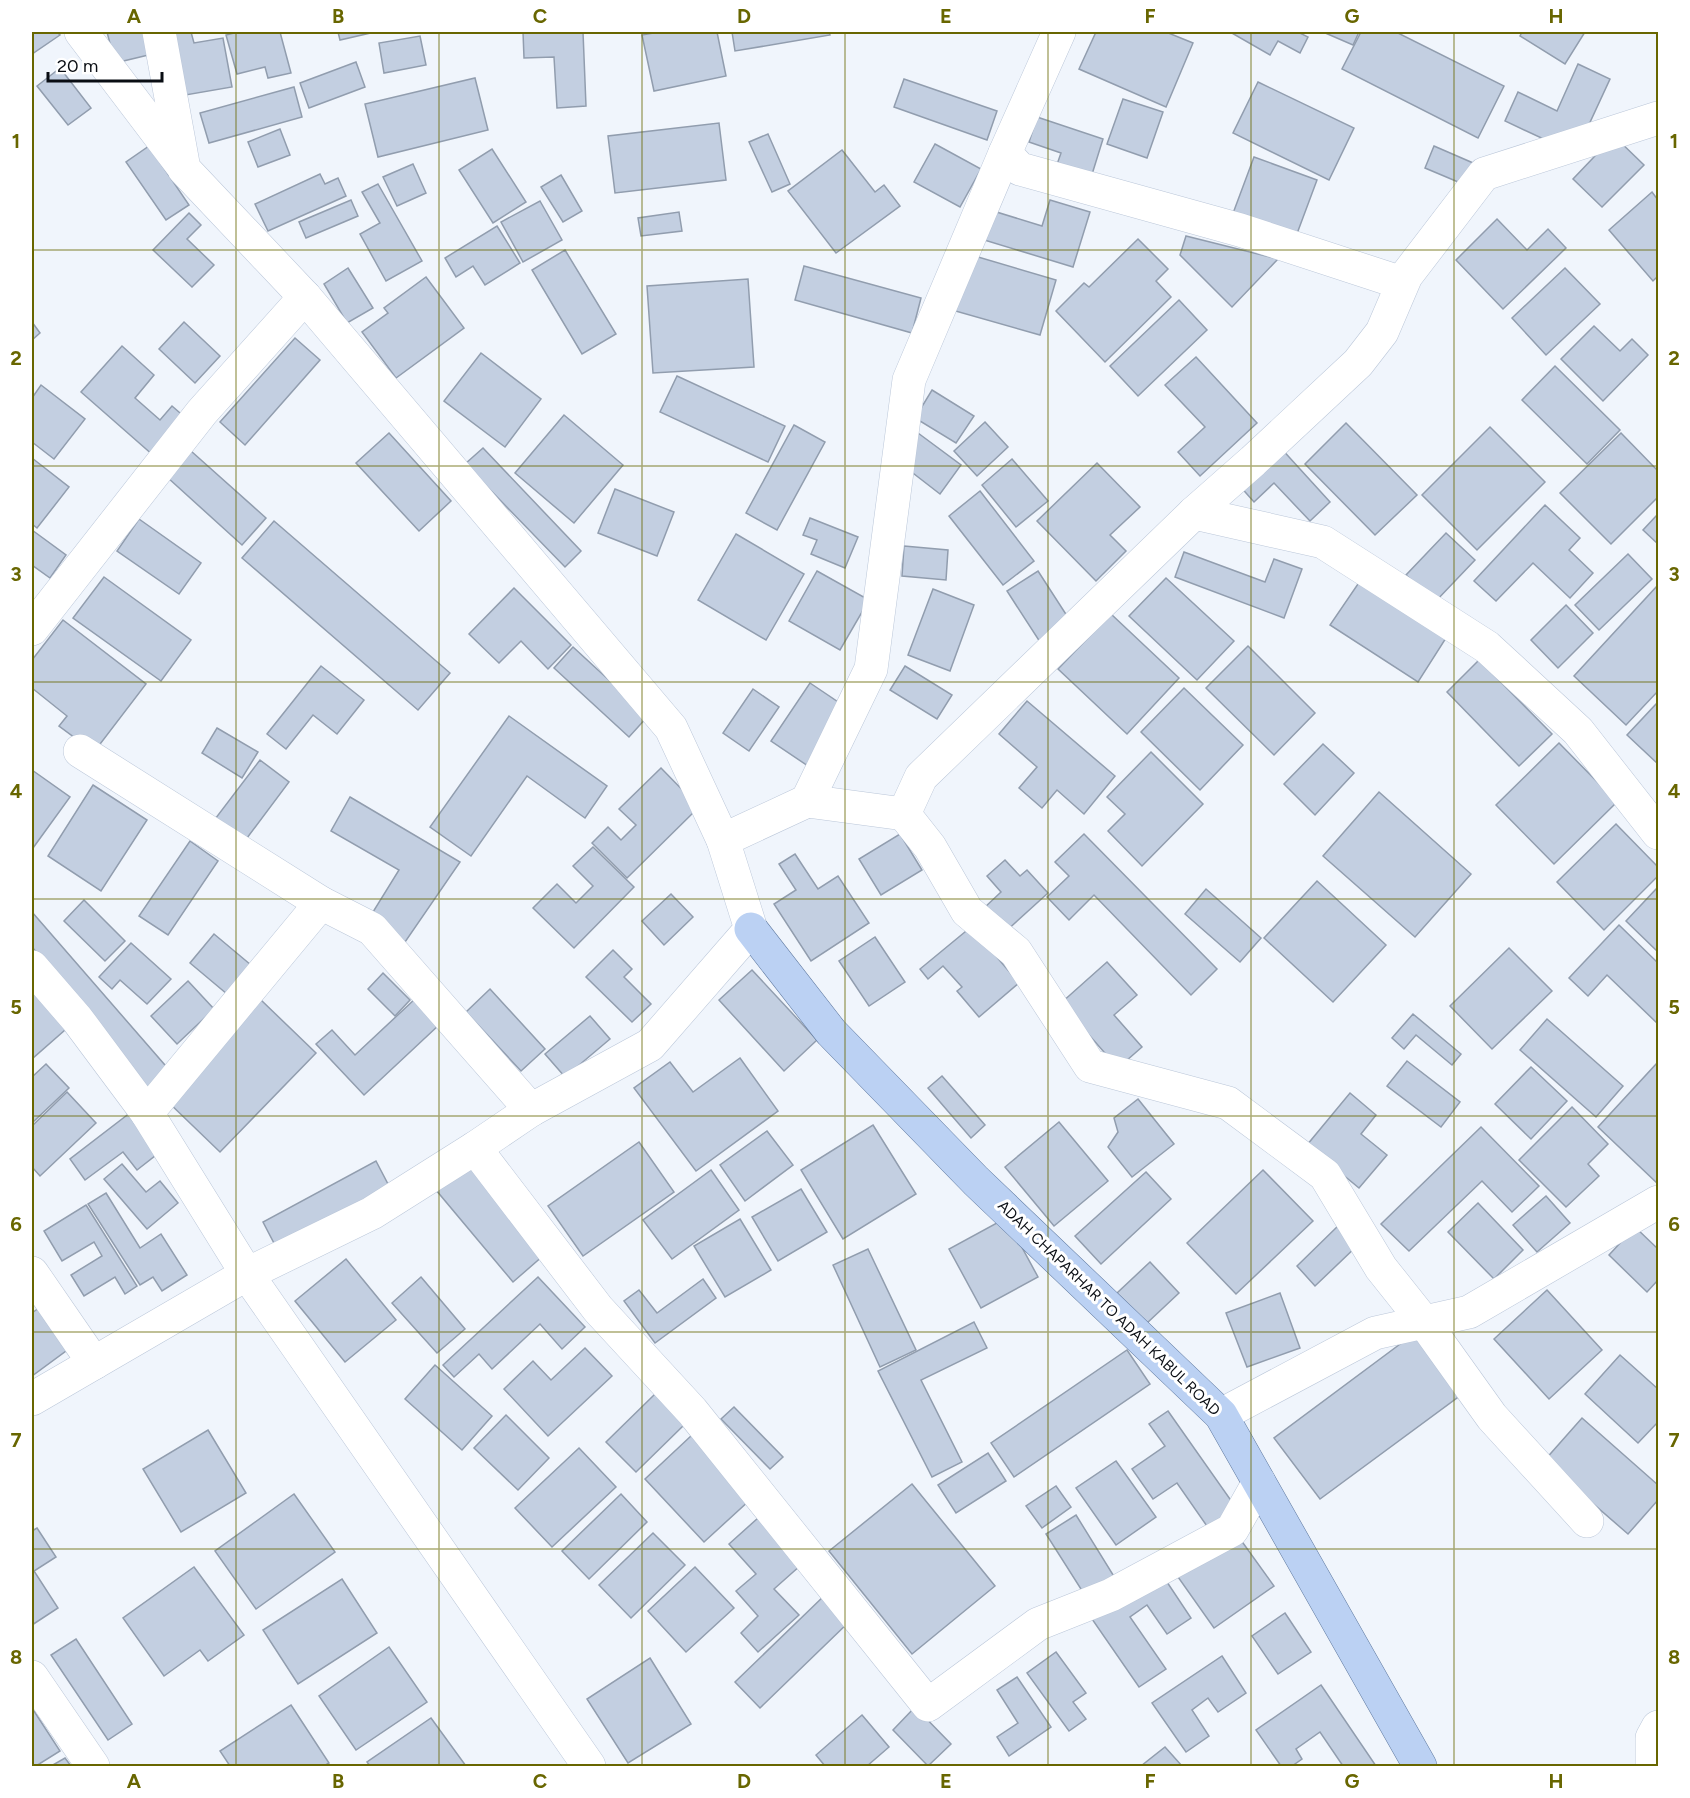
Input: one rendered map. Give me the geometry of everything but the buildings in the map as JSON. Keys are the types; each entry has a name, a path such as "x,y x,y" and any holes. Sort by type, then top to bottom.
{"main road":[{"name":"ADAH CHAPARHAR TO ADAH KABUL ROAD","path":"752,929 831,1032 976,1181 1221,1415 1420,1767"}],"street":[{"path":"32,1399 247,1274 372,1213 476,1148 531,1110 650,1045 752,929 723,840 671,728 305,297 184,169 81,32"},
{"path":"159,32 184,169"},
{"path":"807,801 871,669 909,380 1059,32"},
{"path":"904,814 921,777 1194,513 1358,363 1382,332 1402,283 1484,174 1659,117"},
{"path":"1005,153 1020,169 1240,230 1402,283"},
{"path":"33,624 202,412 305,297"},
{"path":"1194,513 1323,542 1487,647 1578,731 1659,833"},
{"path":"80,751 321,903 372,929 531,1110"},
{"path":"723,840 807,801 904,814 930,848 967,911 1016,952 1090,1066 1228,1103 1325,1175 1381,1268 1424,1322 1492,1417 1587,1521"},
{"path":"147,1113 321,903"},
{"path":"32,967 77,1019 147,1113 247,1274 588,1767"},
{"path":"476,1148 598,1308 692,1411 928,1705 1038,1624 1111,1595 1232,1530 1259,1482"},
{"path":"1221,1415 1375,1333 1469,1312 1659,1202"},
{"path":"32,1273 94,1363"},
{"path":"32,1677 93,1767"},
{"path":"1652,1767 1652,1738 1659,1727"}]}
